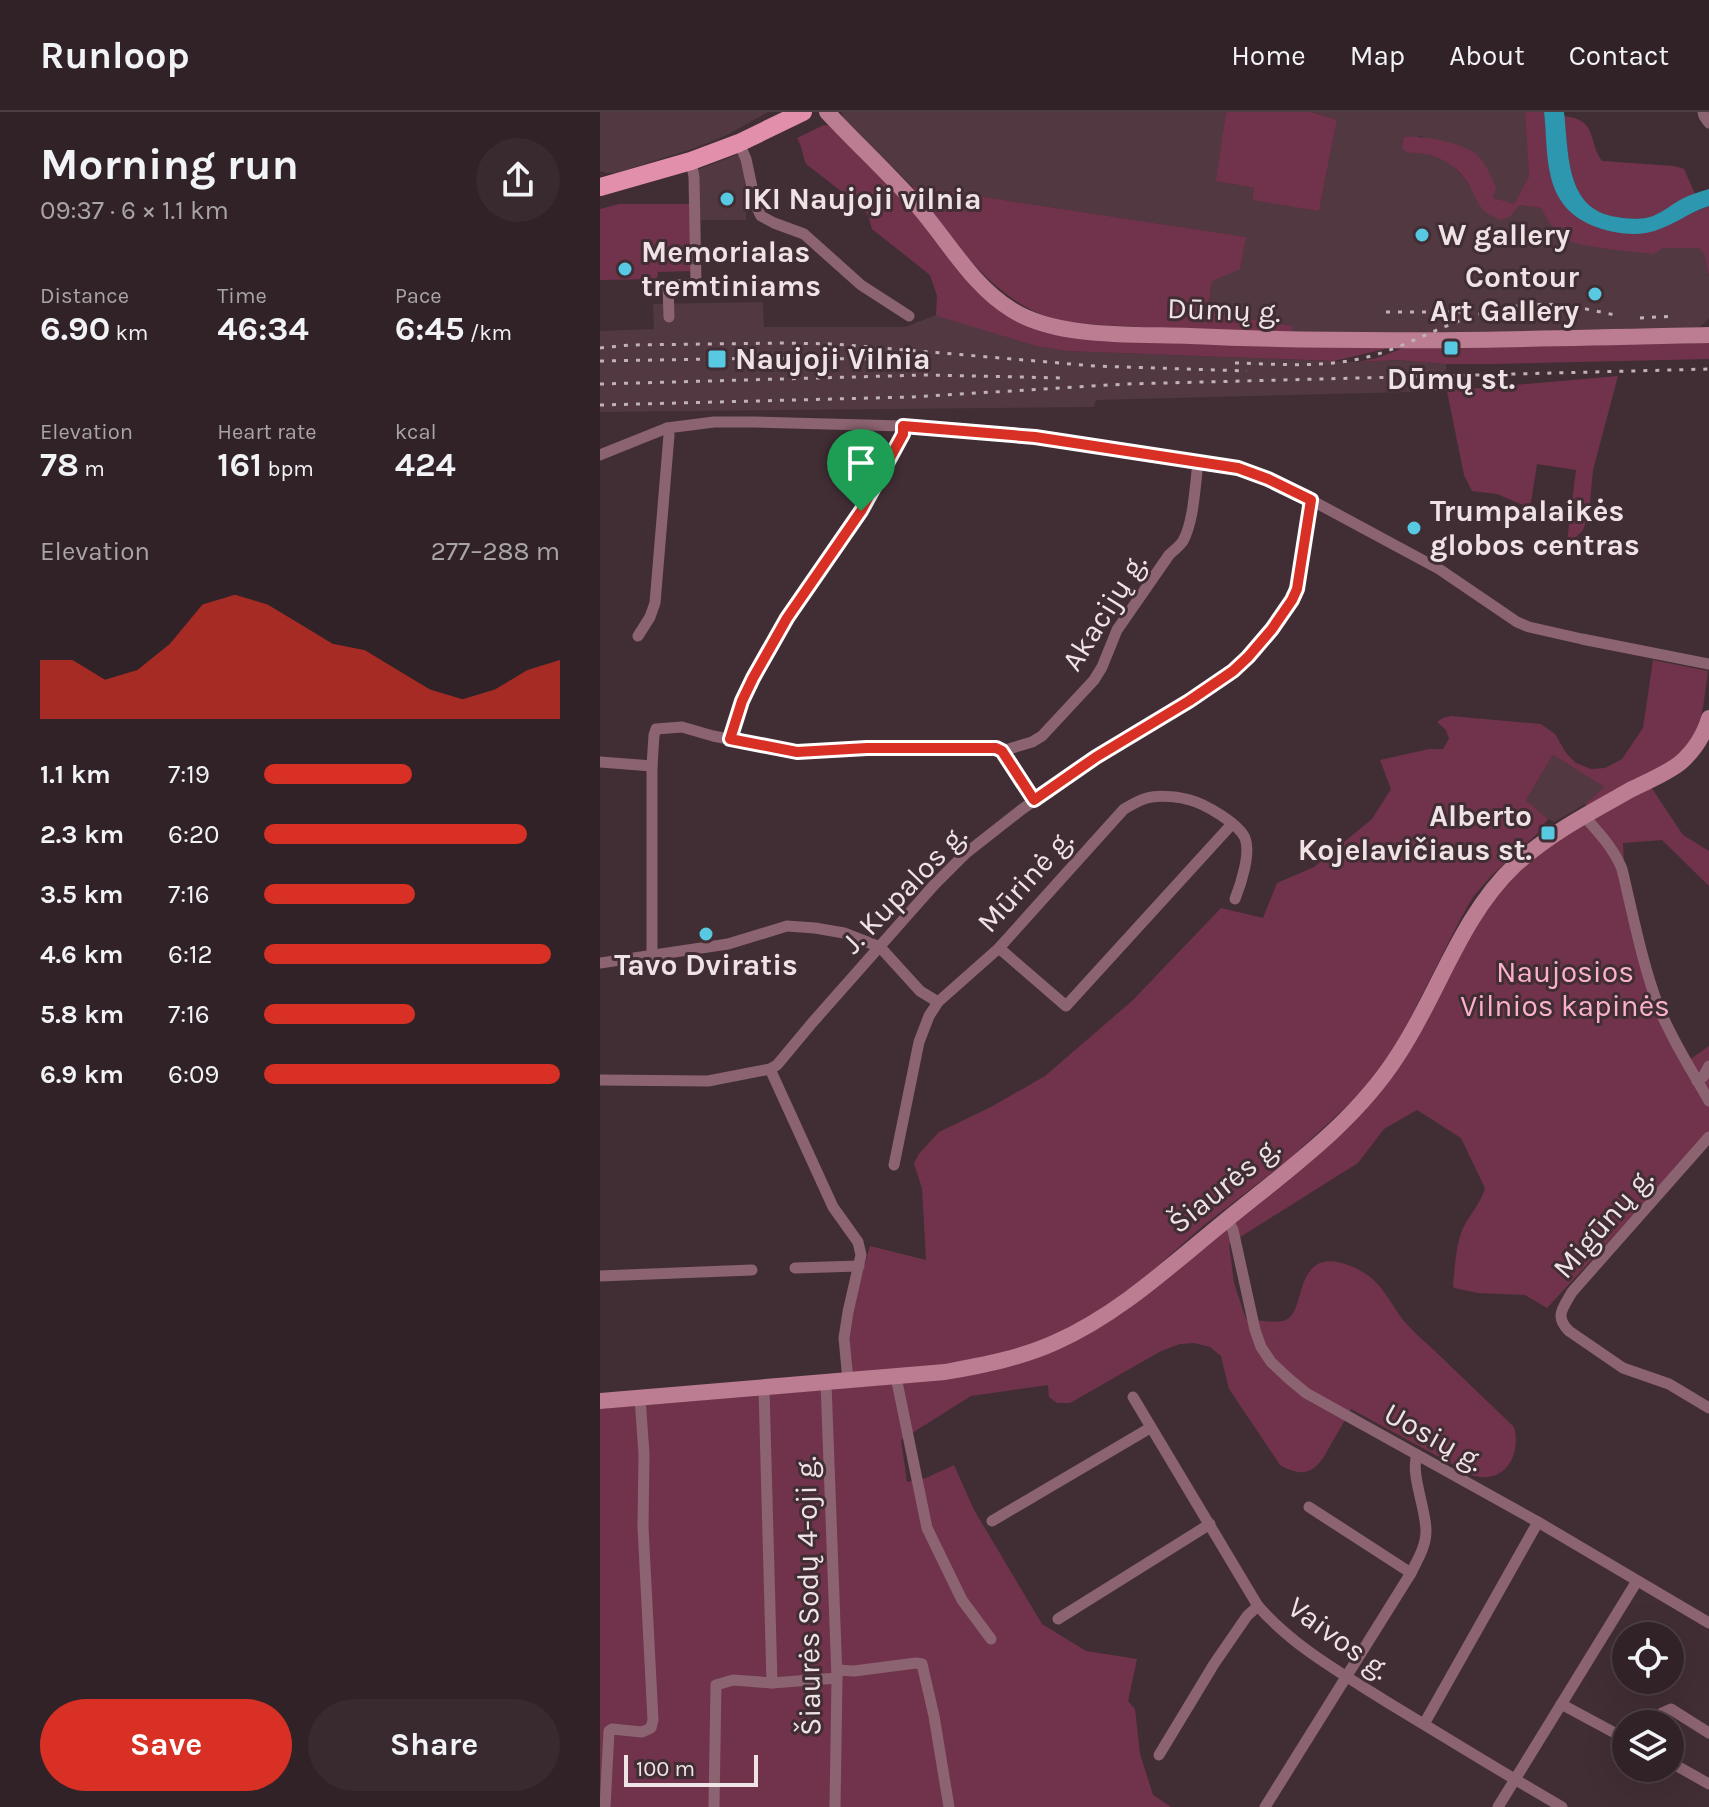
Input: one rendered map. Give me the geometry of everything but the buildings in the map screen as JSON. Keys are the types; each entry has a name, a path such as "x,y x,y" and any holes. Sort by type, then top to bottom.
{"main road":[{"path":"600,187 691,161 739,143 803,112"},
{"name":"Dūmų g.","path":"827,112 915,204 981,285 1012,310 1060,329 1300,341 1709,335"},
{"name":"Šiaurės g.","path":"600,1401 945,1372 1025,1354 1057,1342 1091,1323 1129,1299 1354,1112 1398,1057 1485,898 1538,845 1678,764 1701,738 1709,718"}],"street":[{"path":"1703,112 1709,123"},
{"path":"739,143 761,216 804,234 861,285 909,316"},
{"path":"669,317 668,285 696,284 691,161"},
{"path":"600,455 667,428 714,422 903,426 1035,437 1251,472 1311,500 1439,569 1517,622 1582,639 1709,664"},
{"path":"730,739 753,678 787,618 861,511 903,434 903,426"},
{"path":"638,636 655,603 669,435 667,428"},
{"name":"Akacijų g.","path":"652,956 652,766 654,735 658,728 682,727 797,752 988,747 1002,751 1032,742 1042,736 1094,680 1117,630 1185,537 1198,463"},
{"name":"J. Kupalos g.","path":"770,1069 777,1065 965,854 1034,800 1096,757 1189,701 1248,657 1272,629 1297,589 1311,500"},
{"path":"1002,751 1034,800"},
{"path":"600,762 652,766"},
{"name":"Mūrinė g.","path":"894,1165 919,1042 929,1016 938,1002 999,948 1118,815 1140,800 1152,797 1189,799 1232,824"},
{"path":"1584,816 1616,855 1658,1005 1681,1056 1709,1101"},
{"path":"999,948 1066,1006 1232,824 1240,830 1247,846 1235,899"},
{"path":"600,963 728,944 787,926 815,928 844,933 880,947 920,991 938,1002"},
{"path":"1697,1081 1709,1066"},
{"path":"600,1080 708,1081 770,1069 833,1207 858,1242 861,1255 844,1338 848,1381"},
{"name":"Migūnų g.","path":"1709,1137 1572,1292 1560,1317 1569,1331 1623,1368 1669,1384 1709,1408"},
{"name":"Uosių g.","path":"1227,1219 1233,1230 1261,1347 1288,1378 1306,1393 1538,1522 1709,1623"},
{"path":"795,1268 859,1266"},
{"path":"600,1276 752,1270"},
{"path":"896,1377 927,1528 962,1600 991,1639"},
{"name":"Šiaurės Sodų 4-oji g.","path":"826,1383 837,1674 835,1807"},
{"path":"764,1388 772,1683"},
{"name":"Vaivos g.","path":"1133,1397 1258,1606 1282,1632 1347,1677 1562,1807"},
{"path":"605,1807 609,1731 642,1732 651,1728 653,1720 640,1398"},
{"path":"992,1521 1150,1428"},
{"path":"1265,1807 1422,1552 1426,1532 1415,1466 1417,1455"},
{"path":"1309,1507 1411,1573"},
{"path":"1424,1724 1538,1522"},
{"path":"1058,1619 1210,1524"},
{"path":"1498,1807 1637,1581"},
{"path":"1159,1755 1214,1664 1247,1616 1258,1606"},
{"path":"714,1807 716,1685 733,1680 772,1683 916,1663 922,1664 934,1716 949,1807"},
{"path":"1561,1704 1612,1731"},
{"path":"1684,1717 1709,1733"},
{"path":"1684,1770 1709,1784"}],"shaded area":[{"path":"600,112 768,112 725,136 695,148 616,173 607,173 600,171"},
{"path":"842,112 1226,112 1217,181 1254,188 1252,199 1319,211 1337,120 1311,112 1525,112 1529,176 1514,204 1492,198 1472,151 1419,136 1402,148 1407,153 1418,152 1450,163 1465,179 1486,213 1511,216 1519,205 1541,208 1564,239 1579,243 1699,248 1704,252 1709,276 1709,318 1700,327 1291,335 1292,326 1207,312 1212,281 1245,237 912,186 843,118"},
{"path":"744,152 746,220 691,220 689,173"},
{"path":"763,302 764,327 905,327 936,315 1036,346 1067,351 1446,364 1447,391 1096,400 1094,407 600,412 600,331 654,329 653,304"},
{"path":"1553,755 1604,787 1585,804 1554,822 1526,800"}],"green space":[{"path":"1226,112 1311,112 1337,120 1319,211 1252,200 1254,188 1216,181"},
{"path":"1525,112 1544,112 1550,174 1563,203 1598,228 1631,234 1646,233 1709,206 1709,276 1704,253 1699,248 1663,248 1653,254 1571,242 1560,236 1541,208 1519,205 1511,216 1501,220 1484,211 1468,183 1449,164 1434,156 1407,153 1402,148 1404,137 1411,137 1439,140 1472,151 1487,168 1496,188 1493,198 1514,204 1529,176"},
{"path":"1564,116 1583,122 1602,161 1684,169 1695,194 1647,218 1615,217 1599,212 1587,204 1573,178"},
{"path":"824,125 830,126 1023,324 1389,348 1334,361 1067,351 1036,346 940,317 936,315 937,296 930,275 872,229 868,215 859,205 806,164 797,138"},
{"path":"912,186 1246,237 1240,269 1212,281 1207,312 1293,326 1291,335 1083,324 1046,316 1025,306 987,278"},
{"path":"619,204 690,204 693,271 658,272 657,279 600,280 600,209"},
{"path":"1709,343 1709,359 1492,364 1396,360 1358,362 1406,347"},
{"path":"1618,376 1593,470 1589,513 1583,530 1576,537 1567,541 1576,470 1537,464 1530,508 1497,494 1472,491 1464,475 1447,391"},
{"path":"1653,660 1708,671 1700,718 1687,745 1662,767 1587,806 1585,804 1604,787 1553,755 1526,800 1548,819 1538,833 1473,897 1396,1046 1360,1094 1287,1161 1204,1225 1142,1280 1083,1321 1063,1331 1018,1349 949,1365 851,1374 849,1321 870,1246 926,1260 922,1188 914,1164 939,1132 1045,1076 1132,1001 1221,908 1263,918 1277,883 1314,867 1372,819 1391,789 1380,760 1429,749 1443,749 1449,739 1446,730 1437,722 1443,718 1451,716 1541,724 1555,734 1576,763 1591,769 1605,768 1622,759 1643,728"},
{"name":"Naujosios Vilnios kapinės","path":"1651,787 1683,835 1709,851 1709,886 1662,840 1623,843 1624,865 1654,979 1669,1022 1689,1060 1709,1046 1709,1133 1547,1308 1525,1295 1478,1293 1454,1288 1461,1234 1485,1188 1461,1138 1417,1110 1384,1129 1358,1163 1229,1244 1234,1283 1246,1319 1274,1322 1289,1318 1309,1273 1315,1266 1327,1261 1348,1265 1372,1279 1408,1325 1514,1427 1515,1451 1503,1471 1487,1477 1474,1476 1351,1409 1317,1466 1305,1472 1290,1470 1280,1465 1229,1389 1221,1356 1210,1347 1194,1343 1161,1351 1070,1403 1057,1403 1049,1397 1048,1385 971,1396 901,1440 907,1482 926,1478 954,1465 974,1510 1042,1624 1086,1651 1137,1659 1128,1701 1135,1709 1140,1754 1153,1795 1171,1807 600,1807 600,1409 893,1384 1002,1368 1045,1354 1350,1123 1480,916 1519,869 1562,835"}],"water":[{"path":"1544,112 1564,112 1573,177 1587,203 1600,212 1640,219 1660,213 1683,198 1709,189 1709,206 1646,233 1604,230 1575,216 1556,191 1551,177"}],"railway":[{"path":"1235,363 1299,365 1363,358 1480,314 1521,306 1562,305 1616,315"},
{"path":"1386,312 1468,312"},
{"path":"1640,318 1676,316"},
{"path":"600,348 630,345 835,344 1095,366 1247,371"},
{"path":"600,361 881,359"},
{"path":"600,405 911,397 1126,384 1709,369"},
{"path":"600,384 925,375 1065,378"}],"place":[{"name":"IKI Naujoji vilnia","path":"727,199"},
{"name":"W gallery","path":"1422,235"},
{"name":"Memorialas tremtiniams","path":"625,269"},
{"name":"Contour Art Gallery","path":"1595,294"},
{"name":"Dūmų st.","path":"1451,348"},
{"name":"Naujoji Vilnia","path":"717,359"},
{"name":"Trumpalaikės globos centras","path":"1414,528"},
{"name":"Alberto Kojelavičiaus st.","path":"1548,833"},
{"name":"Tavo Dviratis","path":"706,934"}],"route":[{"path":"903,426 1035,437 1238,468 1311,500 1297,589 1272,629 1248,657 1189,701 1096,757 1034,800 1002,751 996,748 867,748 797,752 730,739 742,701 787,618 861,511 903,434 903,426"}]}
